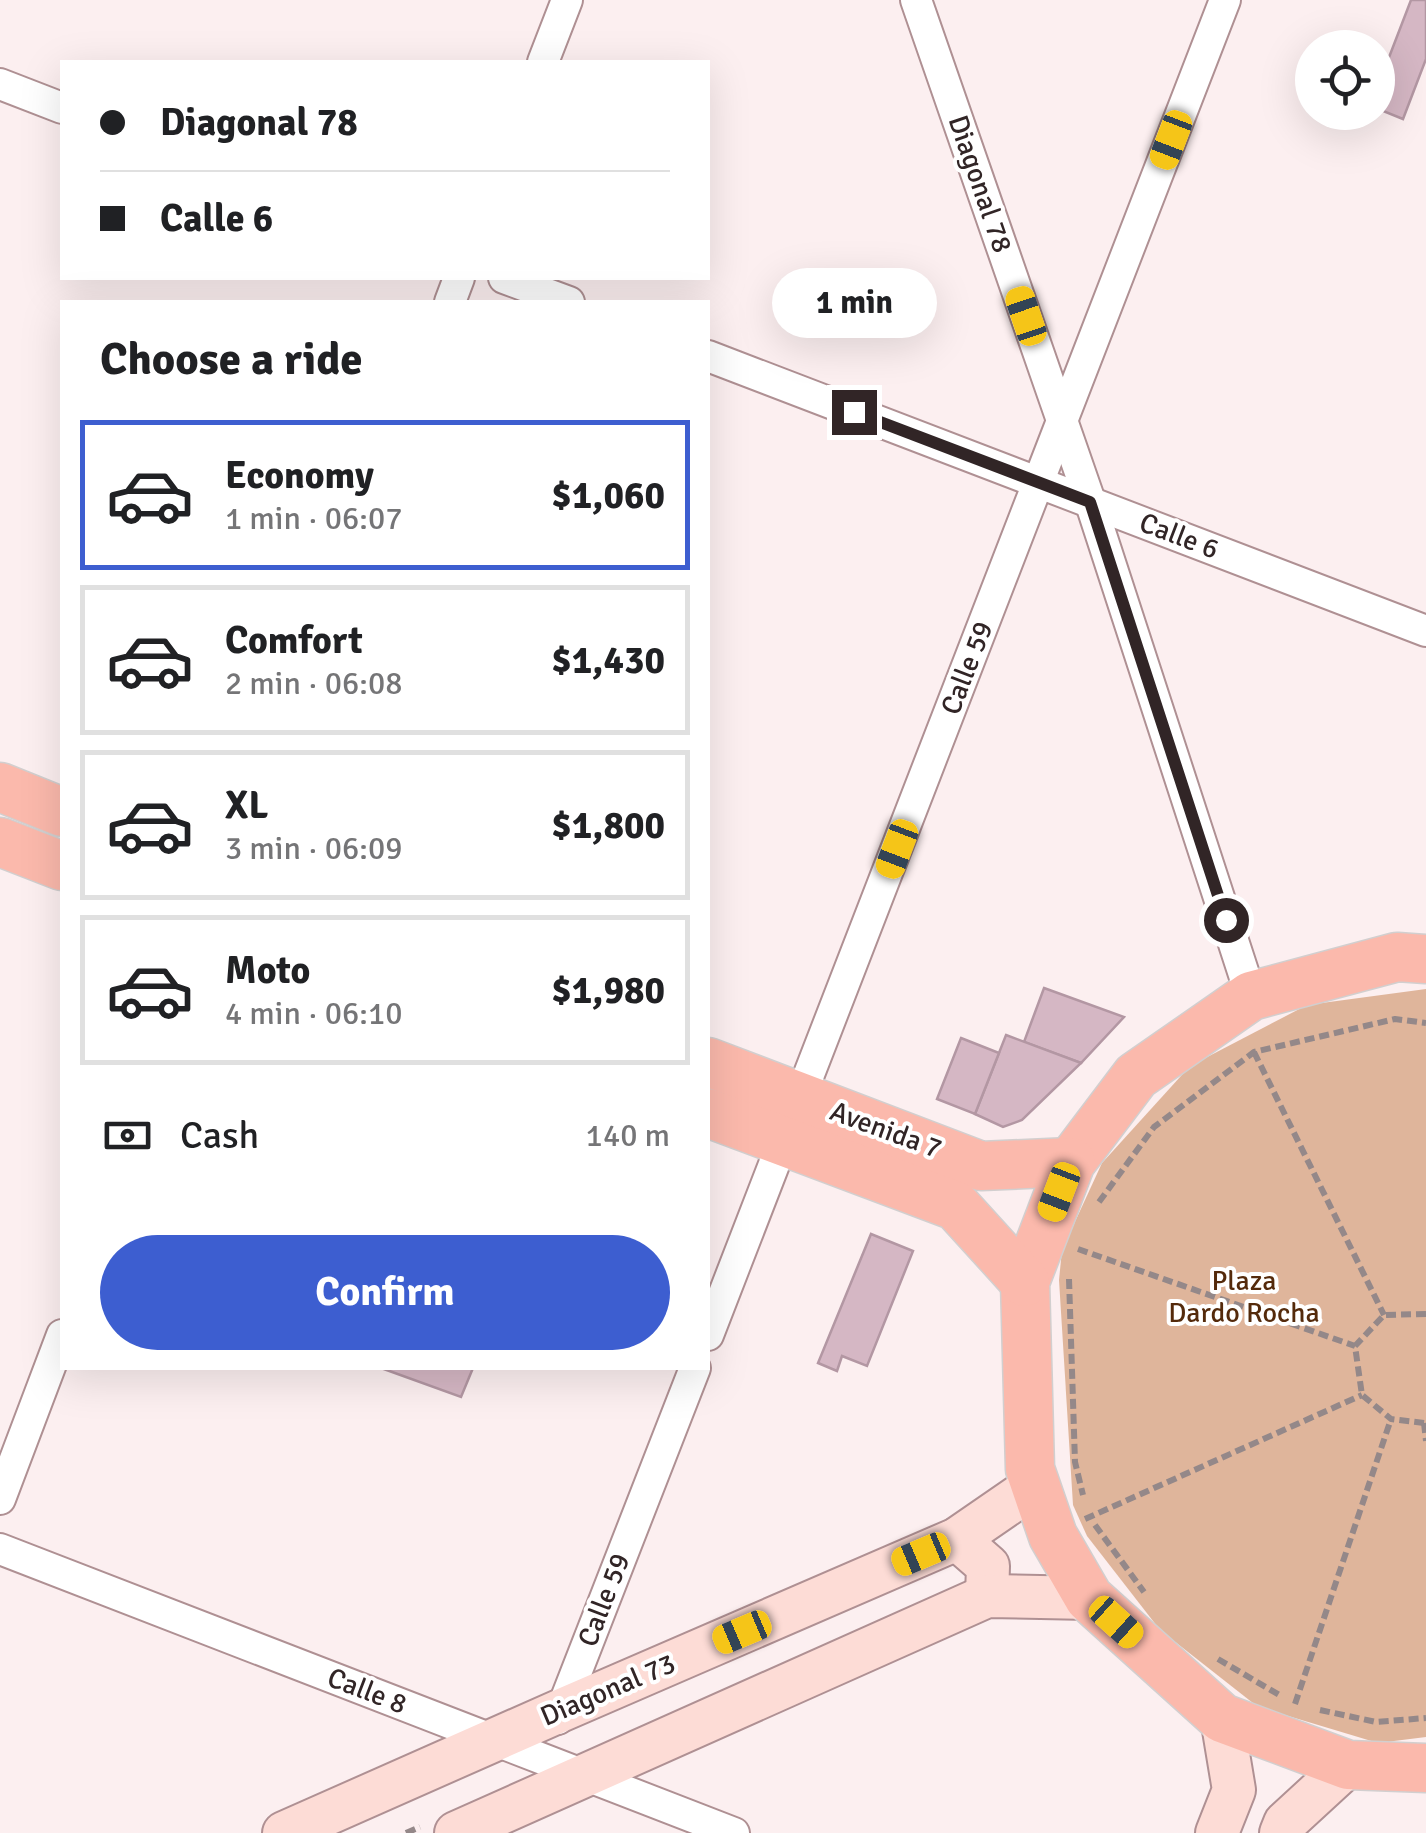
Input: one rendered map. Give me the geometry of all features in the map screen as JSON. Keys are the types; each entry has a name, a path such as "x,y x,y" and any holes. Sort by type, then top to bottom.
{"main road":[{"path":"0,788 60,811"},
{"path":"0,842 60,865"},
{"path":"1426,959 1397,957 1250,996 1136,1076 1071,1162 1047,1273 1030,1469 1054,1536 1090,1598 1222,1718 1348,1765 1426,1768"},
{"name":"Avenida 7","path":"710,1063 792,1120 956,1206 1047,1273"},
{"name":"Avenida 7","path":"710,1113 792,1120 982,1166 1071,1162"},
{"name":"Diagonal 73","path":"284,1833 957,1539 1034,1486"},
{"path":"957,1539 988,1566 987,1596"},
{"path":"456,1833 522,1817 584,1775 987,1596 1090,1598"},
{"path":"1217,1833 1234,1790 1222,1718"},
{"path":"1281,1833 1285,1823 1348,1765"}],"street":[{"path":"543,60 567,0"},
{"name":"Diagonal 78","path":"916,0 1090,502 1250,996"},
{"name":"Calle 59","path":"710,1331 1226,0"},
{"path":"0,84 60,107"},
{"path":"509,280 564,300"},
{"name":"Calle 6","path":"710,357 1426,631"},
{"path":"0,1499 60,1341"},
{"name":"Calle 59","path":"522,1817 694,1370"},
{"name":"Calle 8","path":"0,1550 734,1833"}],"path":[{"path":"1089,1216 1154,1128 1254,1052 1395,1019 1426,1023"},
{"path":"1254,1052 1384,1314"},
{"path":"1068,1245 1355,1346"},
{"path":"1047,1273 1075,1462 1084,1498"},
{"path":"1355,1346 1384,1314 1426,1314"},
{"path":"1355,1346 1362,1395 1391,1419 1425,1422 1426,1442"},
{"path":"1151,1602 1089,1516 1362,1395"},
{"path":"1295,1704 1391,1419"},
{"path":"1218,1658 1295,1704 1376,1722 1426,1718"}],"green space":[{"name":"Plaza Dardo Rocha","path":"1426,989 1426,1737 1378,1743 1258,1707 1160,1630 1087,1536 1073,1505 1059,1280 1062,1250 1102,1163 1190,1066 1307,1005"}],"building":[{"path":"1411,0 1426,0 1426,59 1403,119 1395,116 1395,42"},
{"path":"1044,988 1124,1017 1081,1063 1024,1042"},
{"path":"1006,1035 1081,1063 1022,1120 1003,1127 975,1114"},
{"path":"961,1038 999,1053 975,1114 937,1099"},
{"path":"871,1234 913,1251 867,1366 842,1356 837,1371 818,1363"},
{"path":"387,1370 472,1370 461,1397"}],"route":[{"path":"854,412 1090,502 1226,920"}]}
